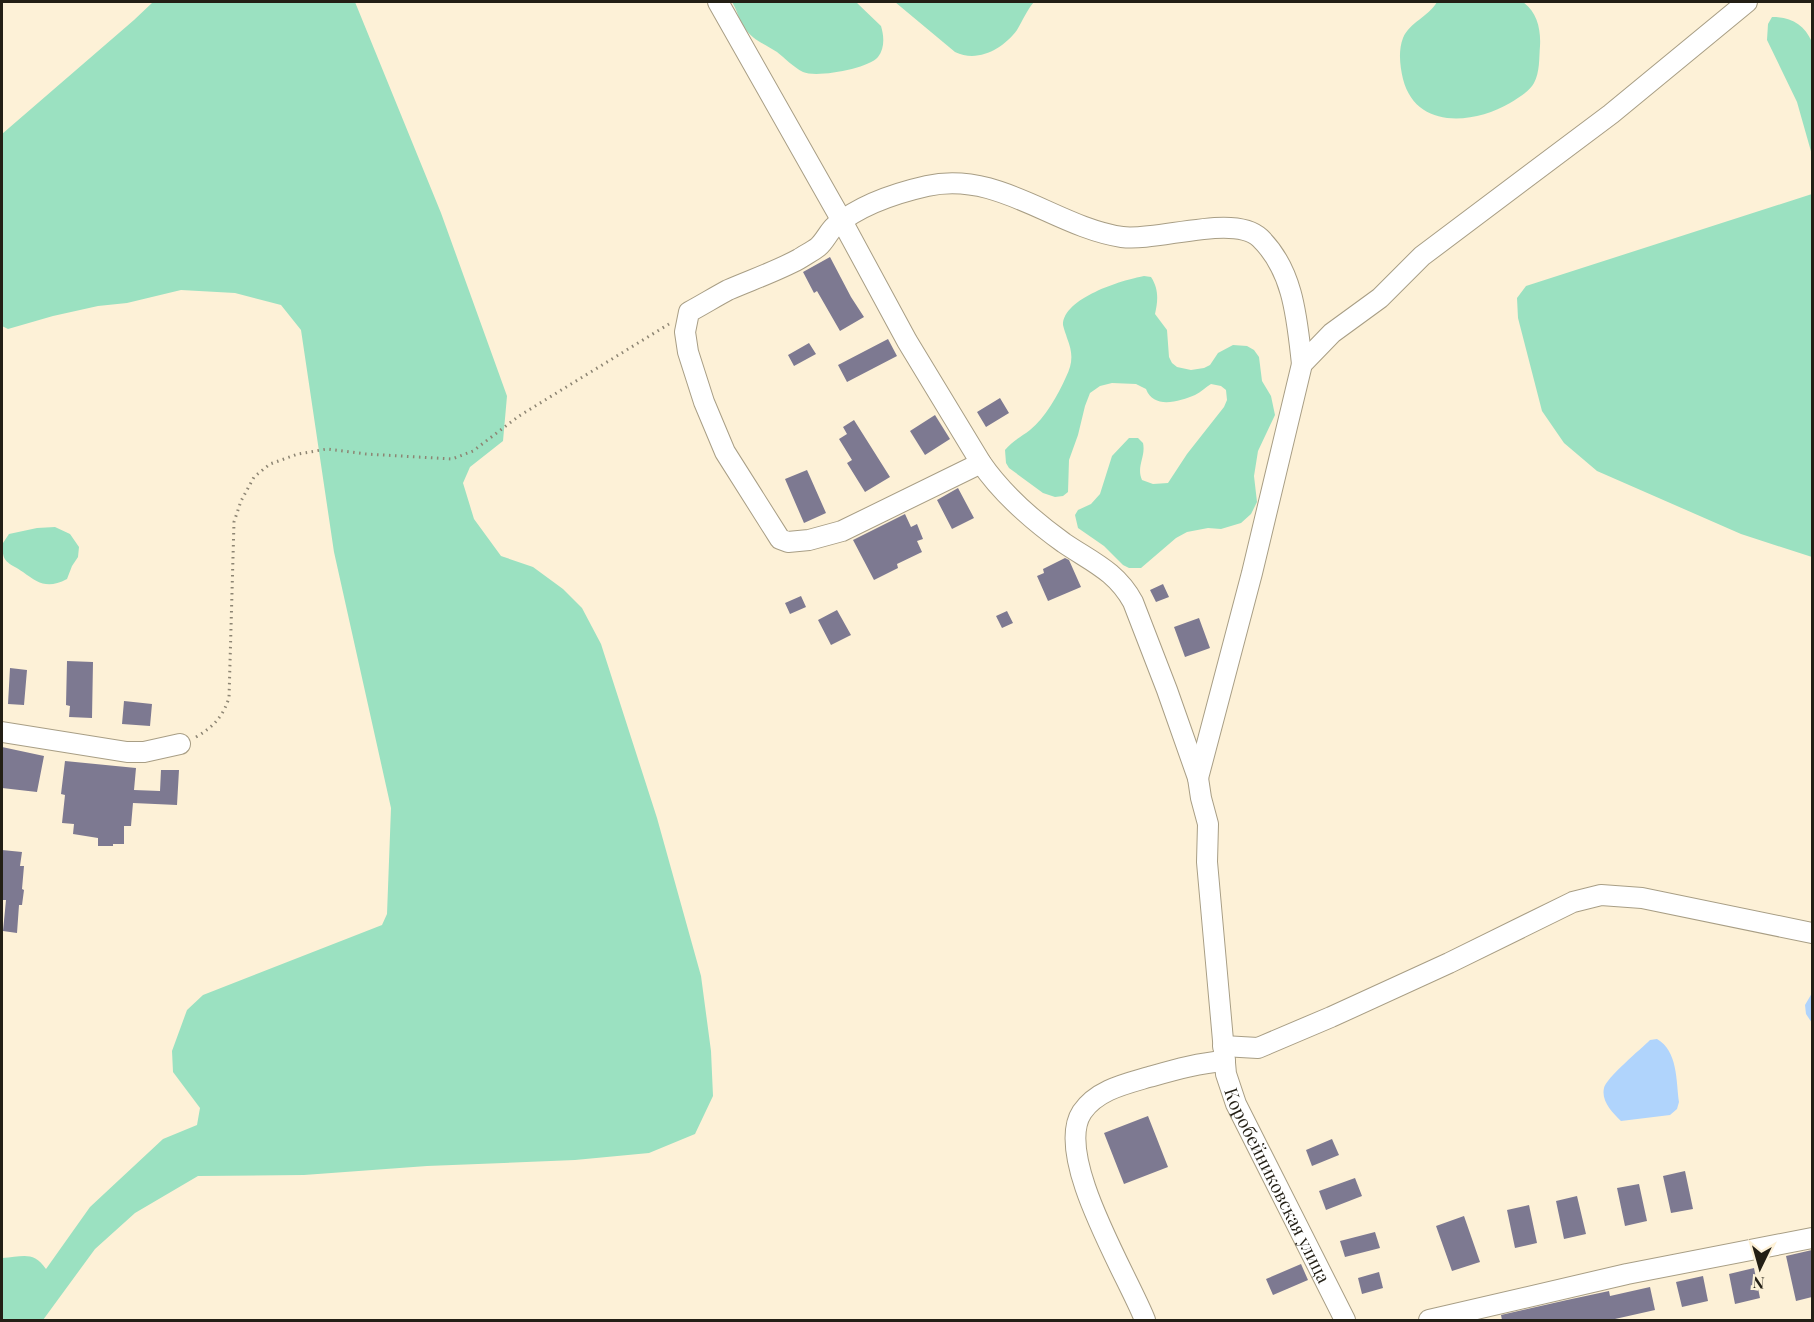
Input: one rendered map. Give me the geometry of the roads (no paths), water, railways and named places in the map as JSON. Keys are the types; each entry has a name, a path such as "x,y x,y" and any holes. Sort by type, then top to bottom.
{"street":[{"name":"Коробейниковская улица","path":"718,2 907,341 994,482 1021,510 1114,576 1133,602 1198,778 1208,824 1207,862 1226,1074 1236,1104 1344,1320"},
{"path":"1302,364 1332,333 1380,298 1422,256 1611,114 1747,2"},
{"path":"981,463 842,531 809,540 788,542 780,538 725,452 704,402 688,351 685,332 689,312 726,291 819,247 833,227 864,208 928,185 946,184 989,188 1017,197 1090,230 1124,237 1174,234 1213,228 1240,228 1258,236 1287,278 1296,310 1302,364 1252,573 1198,778"},
{"path":"2,732 127,752 144,752 180,744"},
{"path":"1144,1320 1134,1294 1103,1235 1092,1208 1077,1155 1077,1122 1090,1103 1102,1094 1119,1086 1202,1063 1224,1054 1258,1048 1449,963 1573,902 1601,895 1642,897 1812,933"},
{"path":"1429,1320 1627,1274 1812,1238"}],"water":[{"path":"1812,993 1812,1023 1806,1014 1805,1005"},
{"path":"1657,1039 1669,1051 1675,1067 1679,1102 1677,1109 1670,1115 1621,1121 1611,1110 1604,1097 1606,1083 1650,1040"}]}
